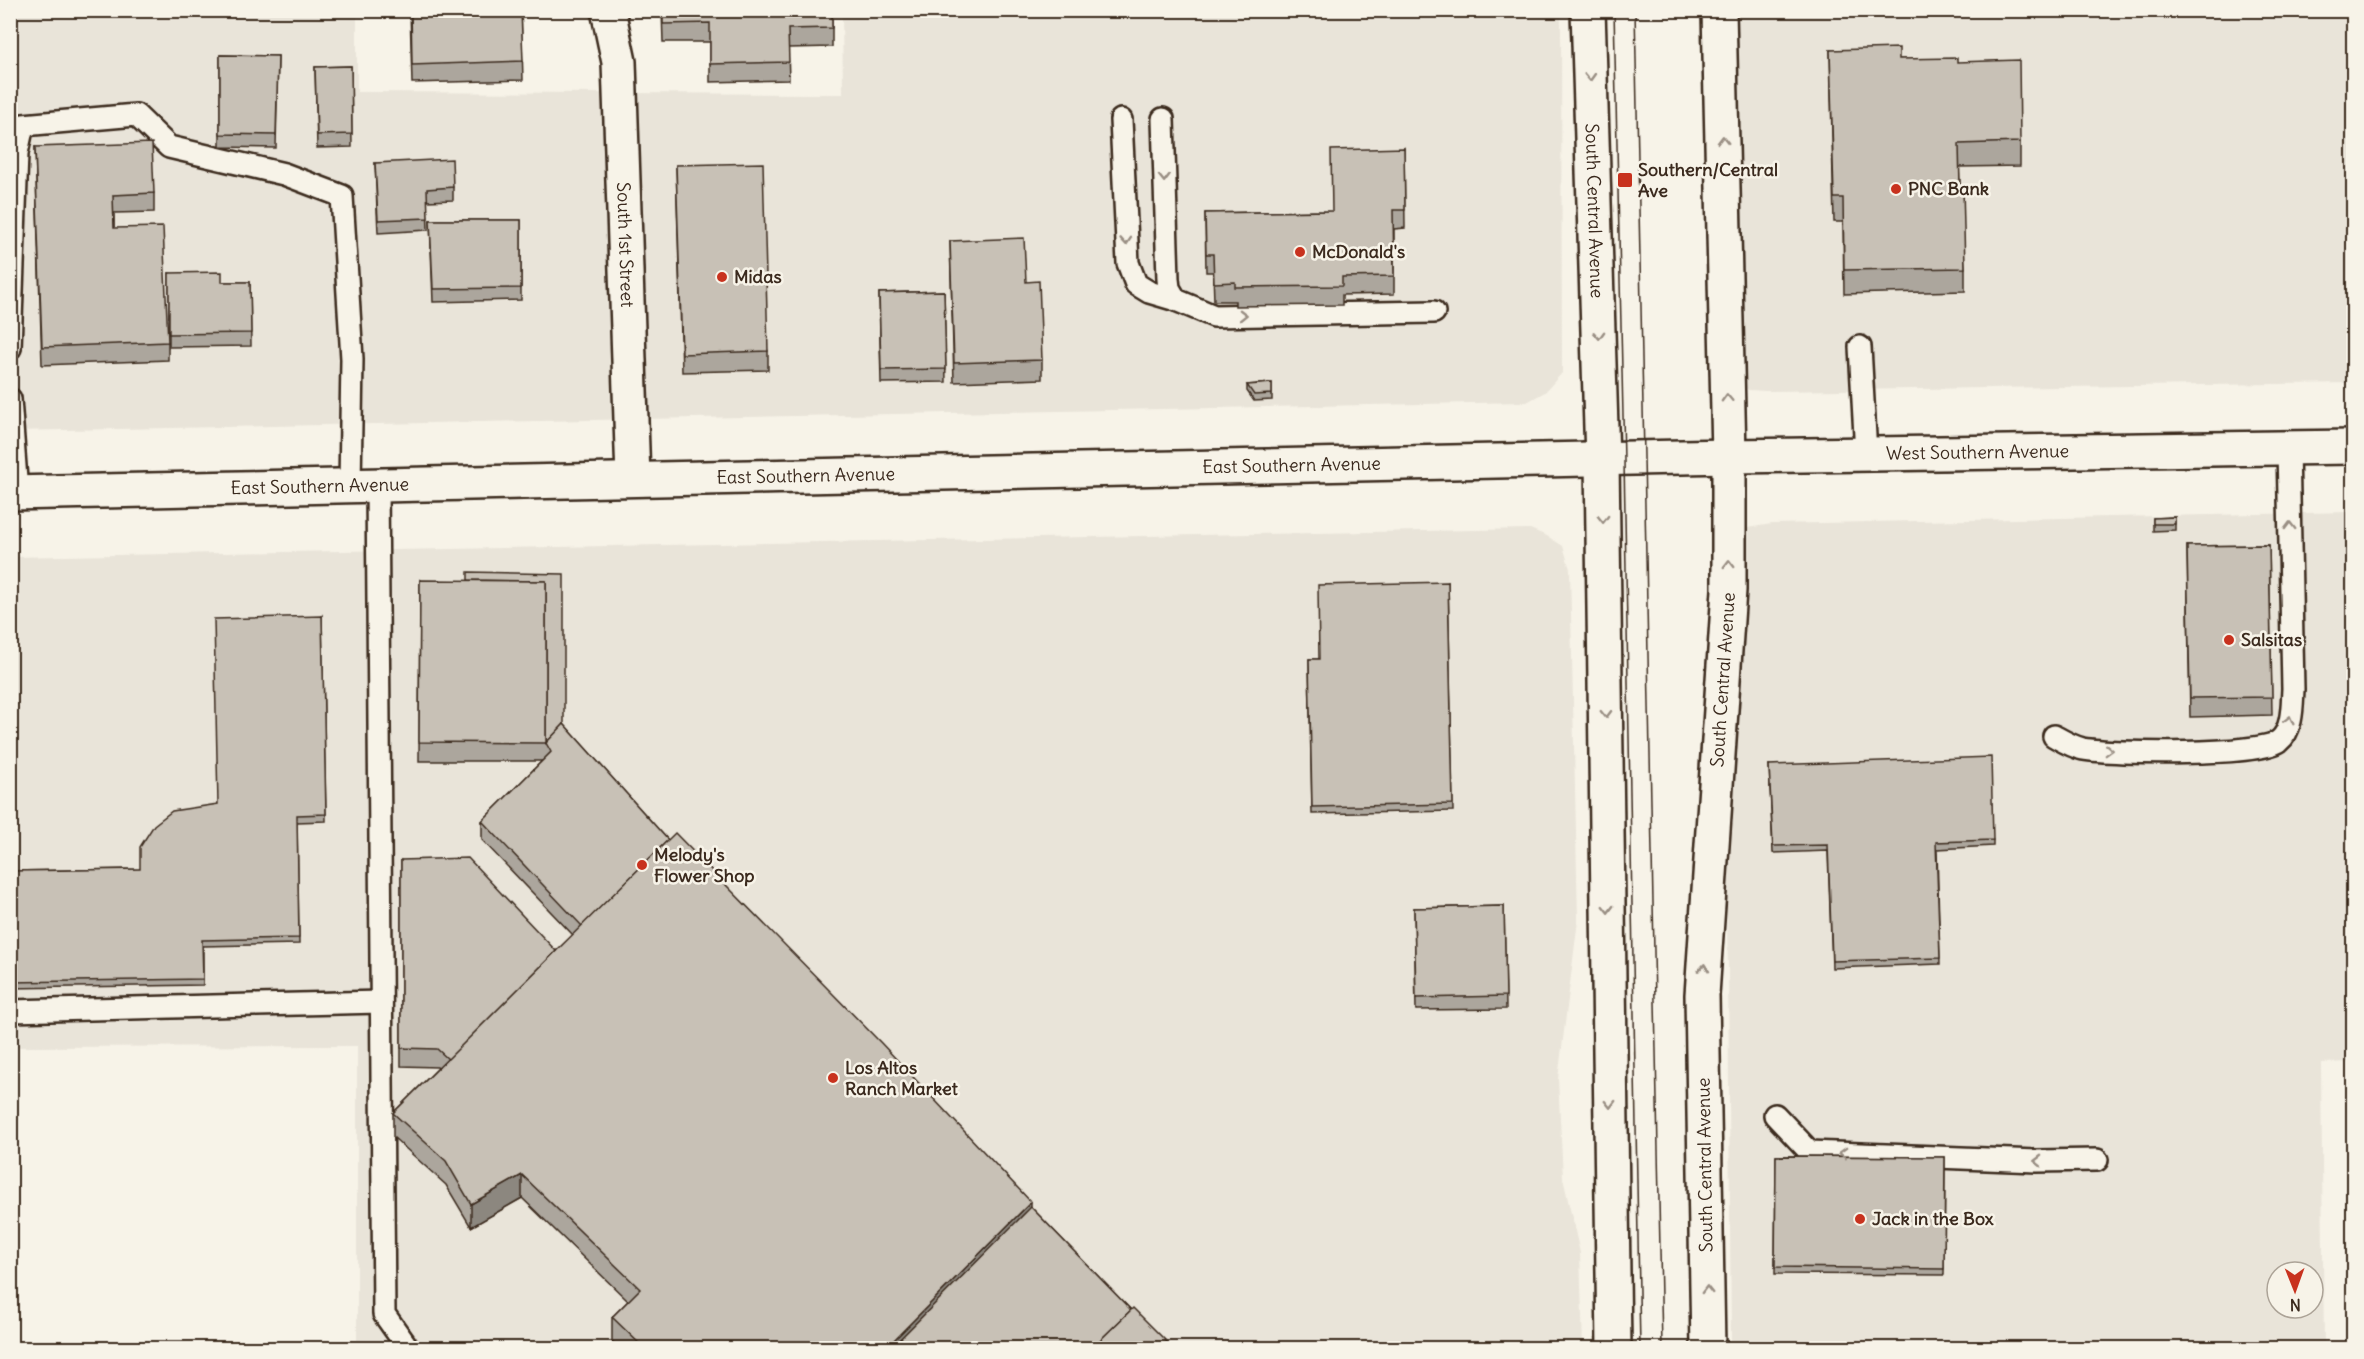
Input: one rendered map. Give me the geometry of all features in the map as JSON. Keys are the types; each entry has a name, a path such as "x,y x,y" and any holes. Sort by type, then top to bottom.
{"main road":[{"name":"South 1st Street","path":"608,10 619,62 633,478"},
{"name":"South Central Avenue","path":"1588,10 1602,460 1614,1348"},
{"name":"South Central Avenue","path":"1708,1348 1702,995 1728,590 1729,456 1719,10"},
{"name":"West Southern Avenue","path":"1602,460 1729,456 2354,447"},
{"name":"East Southern Avenue","path":"14,493 633,478 1602,460"}],"lane":[{"path":"10,348 17,153 23,125 136,115 169,147 284,174 342,196 352,359 364,485 381,1002 384,1314 408,1348"},
{"path":"1163,119 1168,279 1169,288 1176,300"},
{"path":"1121,120 1128,263 1136,284 1149,292 1176,300 1214,316 1434,312"},
{"path":"1860,347 1866,454"},
{"path":"10,399 14,493"},
{"path":"2054,736 2083,749 2180,753 2260,748 2280,741 2290,724 2293,689 2288,448"},
{"path":"10,1011 381,1002"},
{"path":"1775,1115 1810,1152 2037,1161 2097,1161"}],"shaded area":[{"path":"10,11 357,11 357,92 843,94 842,11 1561,11 1562,373 1545,392 1527,402 11,431"},
{"path":"1727,11 2353,11 2353,383 1766,391 1749,390 1728,378"},
{"path":"2353,512 2354,1062 2321,1063 2323,1260 2265,1260 2265,1320 2324,1320 2324,1348 1731,1348 1728,967 1718,565 1741,529 1772,524"},
{"path":"1530,529 1563,546 1570,569 1578,920 1558,1079 1563,1178 1580,1253 1583,1348 357,1348 357,1046 11,1047 10,557"}],"building":[{"path":"411,10 521,10 523,61 412,65"},
{"path":"663,10 832,10 832,28 788,29 789,62 710,64 710,23 663,24"},
{"name":"PNC Bank","path":"1899,48 1899,59 1957,58 1957,62 2019,60 2020,142 1959,144 1960,187 1963,187 1965,268 1844,270 1843,198 1834,198 1830,50"},
{"path":"220,55 278,56 276,135 220,134"},
{"path":"351,66 352,134 317,135 315,67"},
{"path":"152,143 154,193 113,195 114,228 163,227 168,342 42,347 35,147"},
{"name":"McDonald's","path":"1404,148 1405,210 1393,210 1394,276 1342,277 1342,286 1235,287 1235,282 1214,283 1213,254 1206,254 1205,213 1332,211 1331,150"},
{"path":"452,159 453,187 427,189 428,218 378,220 375,163"},
{"name":"Midas","path":"763,163 768,351 682,354 676,165"},
{"path":"430,220 521,220 521,288 433,289"},
{"path":"1024,238 1026,282 1039,281 1042,360 954,363 950,241"},
{"path":"222,272 222,282 250,282 251,333 169,334 169,273"},
{"path":"944,291 946,369 881,370 879,293"},
{"path":"1272,383 1272,394 1254,395 1247,385"},
{"path":"2175,517 2175,524 2153,524 2153,518"},
{"name":"Salsitas","path":"2269,545 2272,697 2190,698 2187,546"},
{"path":"468,572 564,574 564,724 546,743 546,581 468,580"},
{"path":"420,580 546,581 546,743 419,742"},
{"path":"1448,582 1453,804 1312,807 1309,659 1319,659 1318,585"},
{"path":"322,616 326,814 297,815 299,938 202,940 203,979 10,982 10,871 140,869 140,847 154,825 172,811 218,804 214,619"},
{"path":"564,724 668,840 582,926 482,821 551,752 546,743"},
{"path":"1991,757 1993,840 1936,842 1940,958 1832,961 1828,845 1773,846 1769,765"},
{"path":"675,833 881,1043 1031,1202 886,1348 644,1348 612,1317 640,1289 522,1175 471,1204 446,1161 393,1113"},
{"path":"468,858 556,951 448,1059 437,1049 401,1048 401,860"},
{"path":"1504,906 1506,996 1416,998 1414,908"},
{"name":"Jack in the Box","path":"1776,1156 1945,1157 1944,1269 1775,1267"},
{"path":"1031,1207 1131,1310 1092,1348 891,1348"},
{"path":"1133,1308 1173,1348 1092,1348"}],"tram line":[{"path":"1614,10 1640,1348"},
{"path":"1635,10 1662,1348"}],"place":[{"name":"Southern/Central Ave","path":"1625,180"},
{"name":"PNC Bank","path":"1896,189"},
{"name":"McDonald's","path":"1300,252"},
{"name":"Midas","path":"722,277"},
{"name":"Salsitas","path":"2229,640"},
{"name":"Melody's Flower Shop","path":"642,865"},
{"name":"Los Altos Ranch Market","path":"833,1078"},
{"name":"Jack in the Box","path":"1860,1219"}]}
